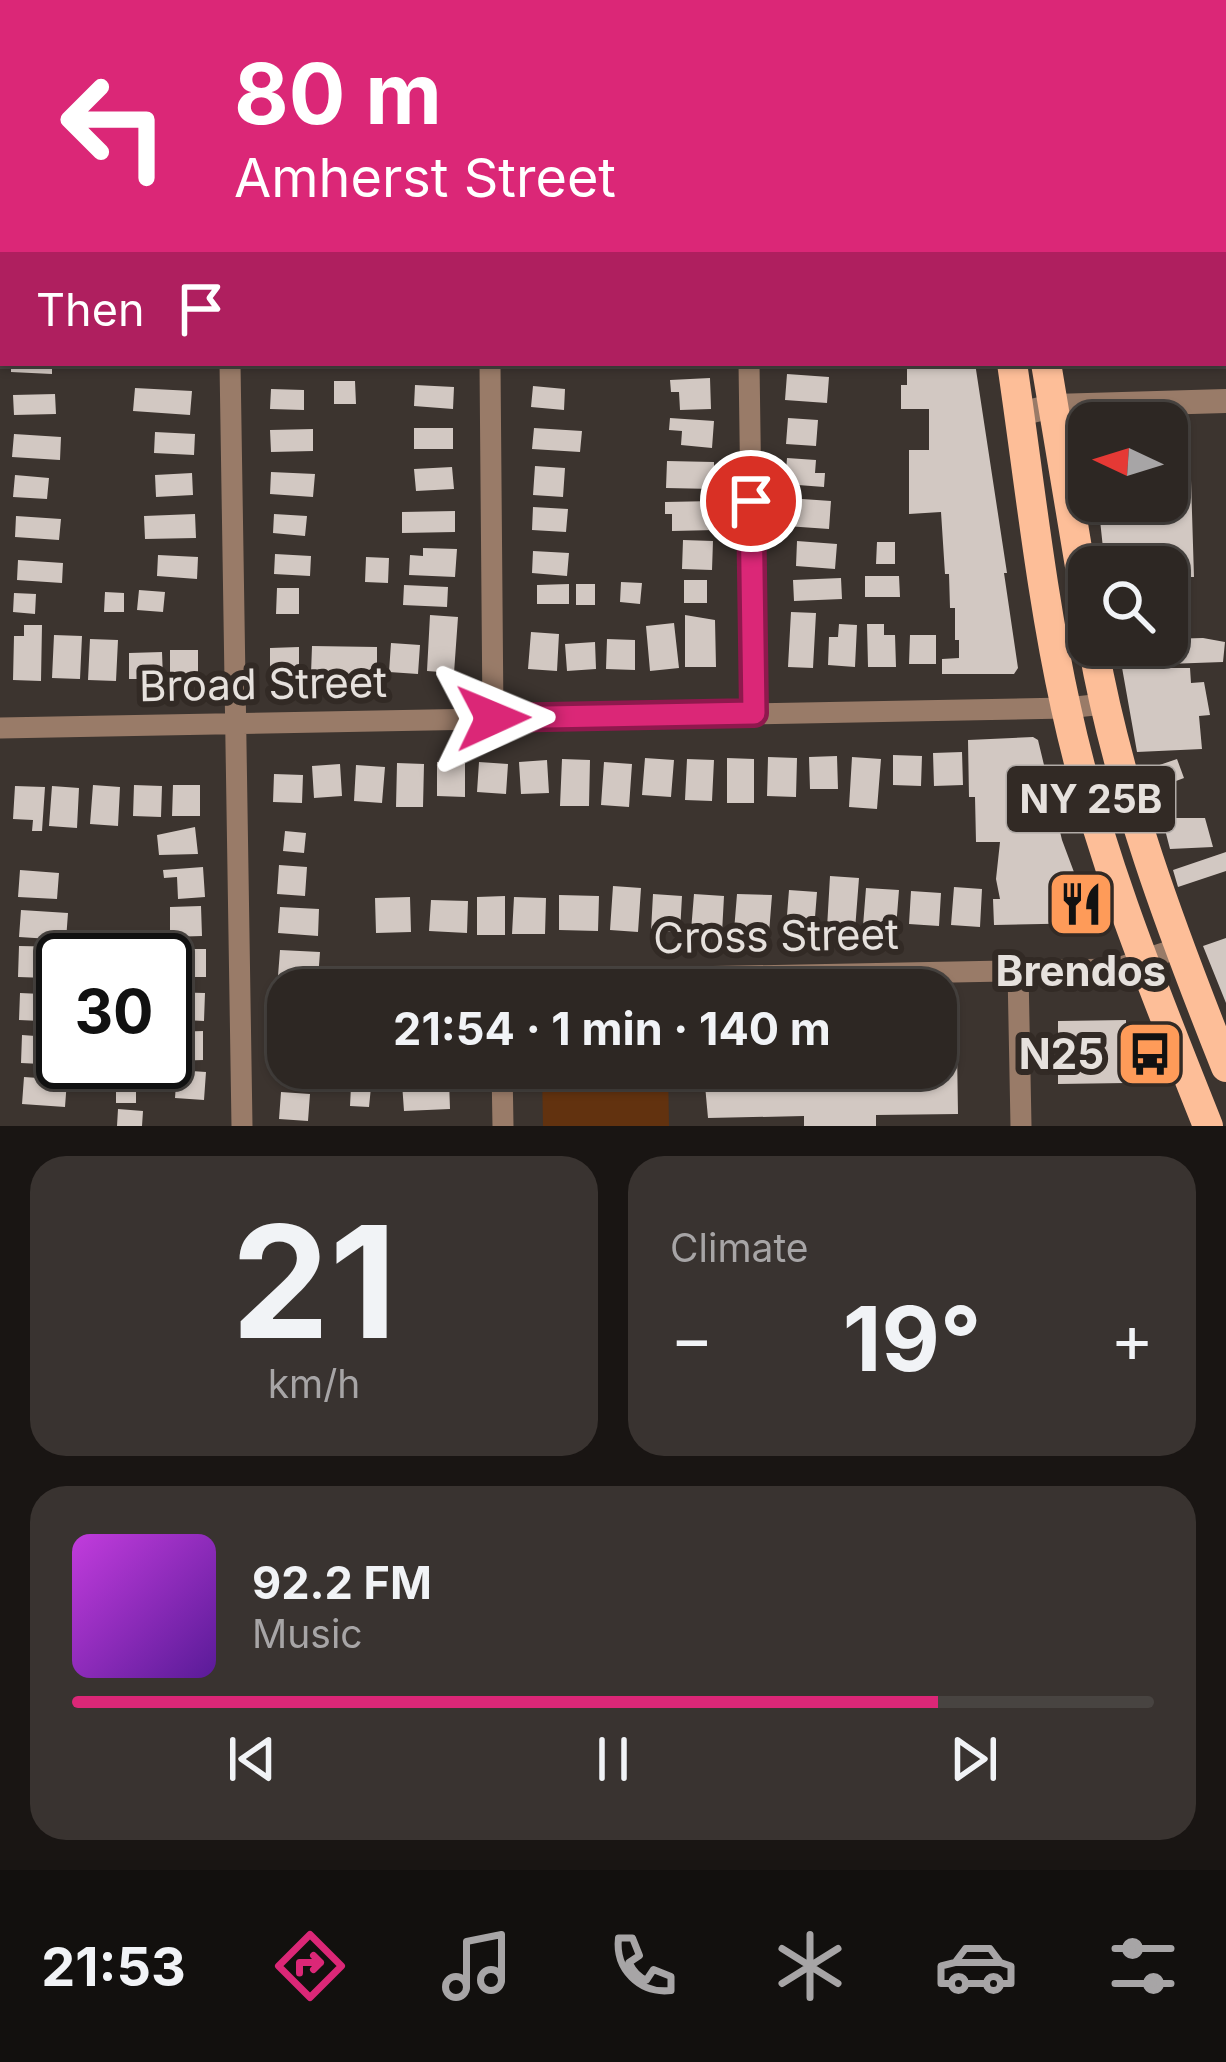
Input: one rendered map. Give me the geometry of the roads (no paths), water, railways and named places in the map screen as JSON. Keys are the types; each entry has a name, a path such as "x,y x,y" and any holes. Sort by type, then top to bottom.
{"main road":[{"name":"NY 25B","path":"1012,366 1066,708 1142,961 1208,1126"},
{"path":"1046,366 1077,546"},
{"name":"NY 25B","path":"1098,666 1144,846 1226,1066"}],"street":[{"path":"230,366 242,1126"},
{"path":"490,366 493,718"},
{"path":"749,366 754,713"},
{"path":"1019,414 1053,406 1226,401"},
{"name":"Broad Street","path":"0,728 1104,704"},
{"name":"Cross Street","path":"957,973 1115,969 1179,947"},
{"path":"1018,971 1021,1126"},
{"path":"502,1089 503,1126"}],"place":[{"name":"Brendos","path":"1081,904"},
{"name":"N25","path":"1150,1054"}]}
